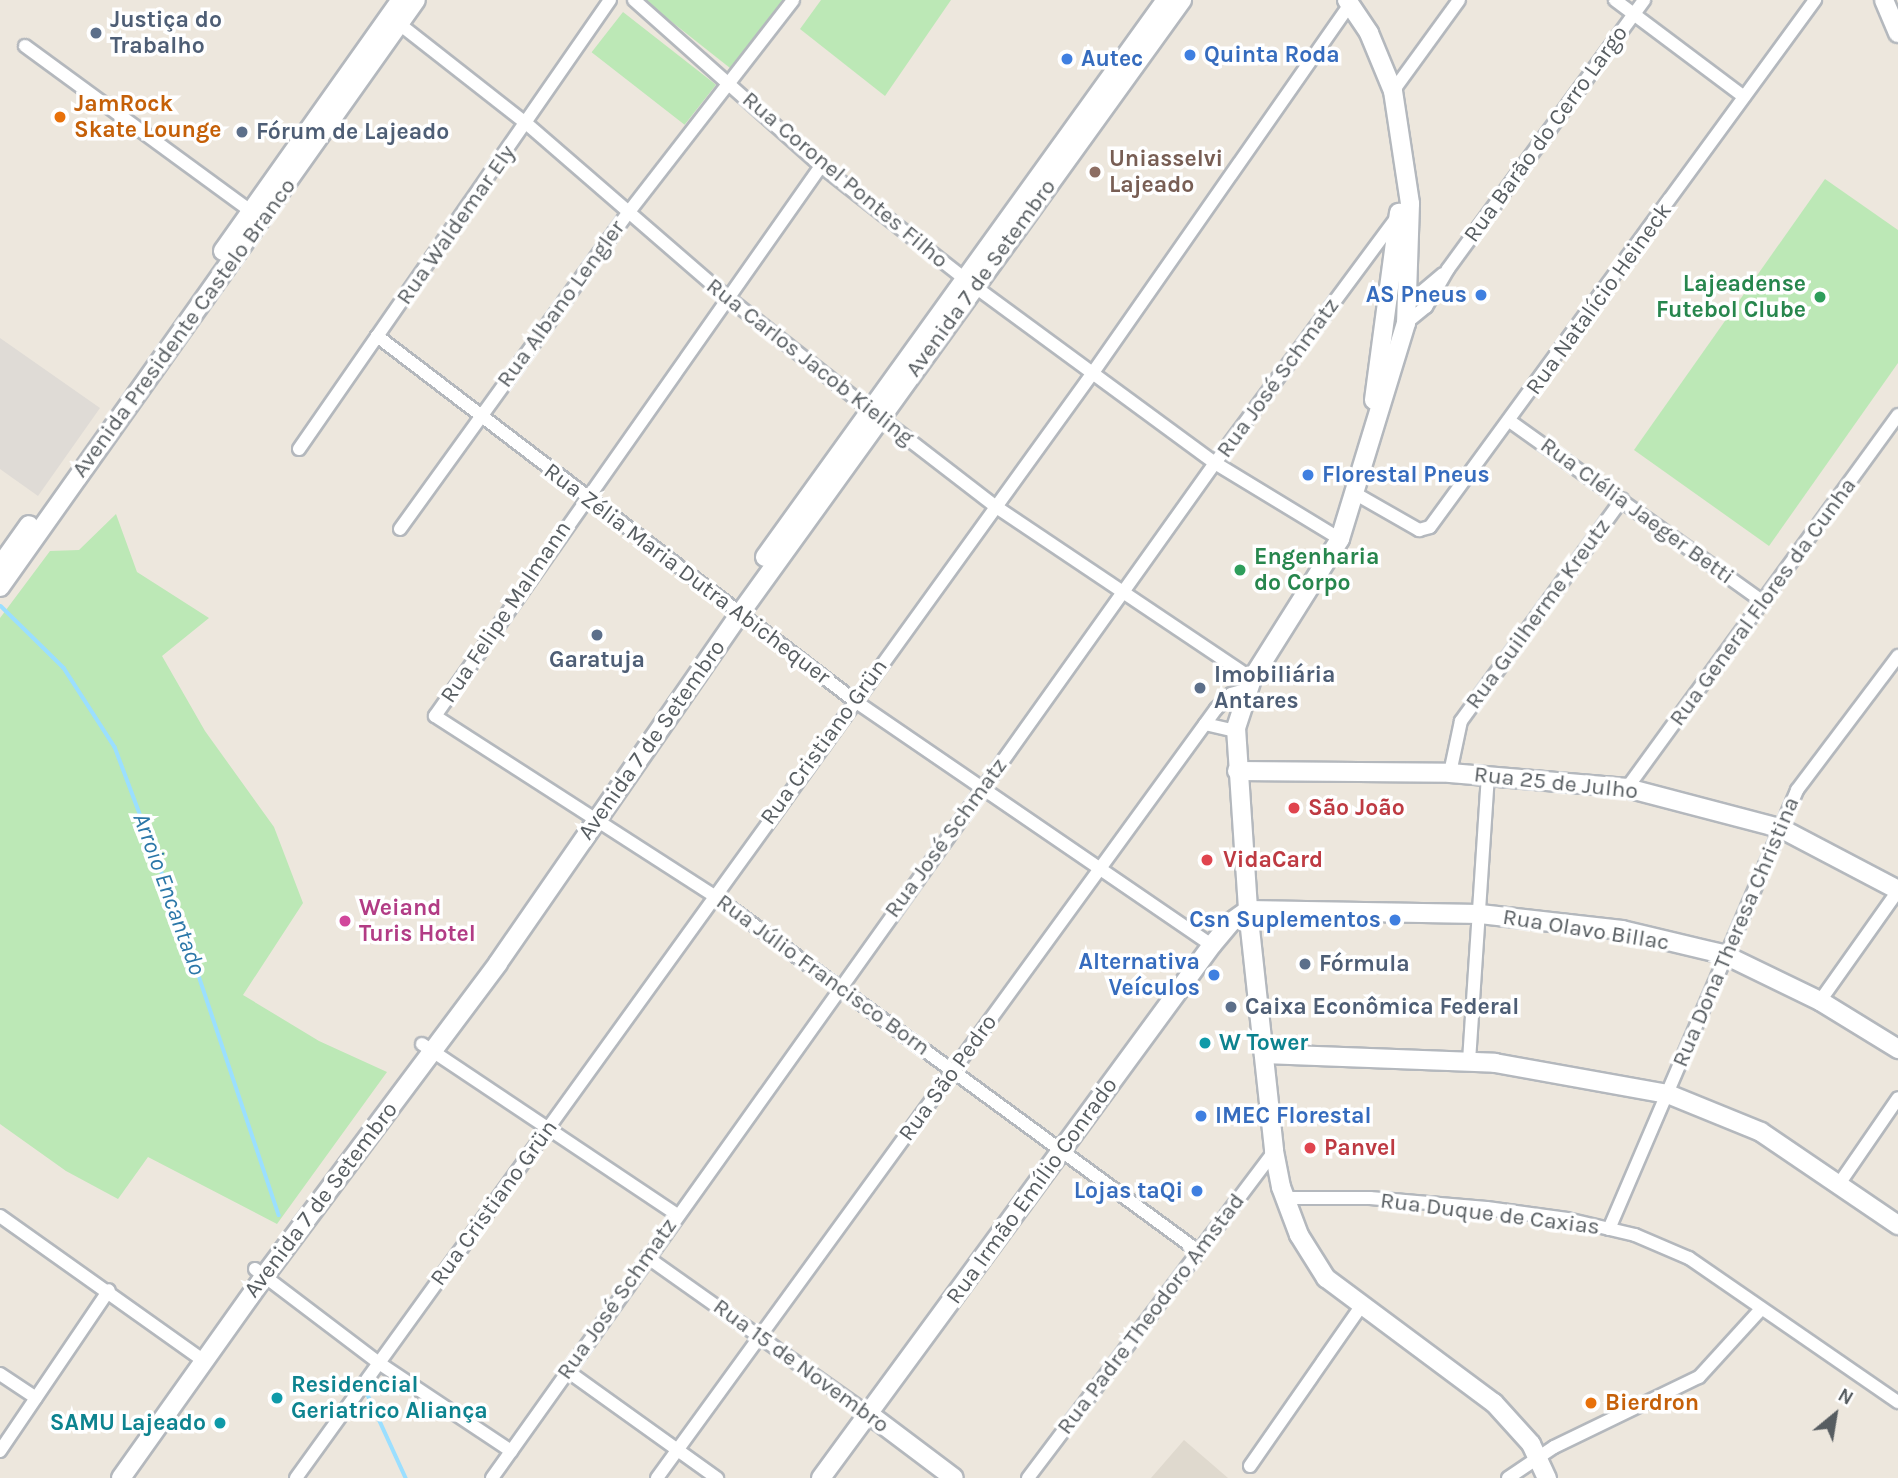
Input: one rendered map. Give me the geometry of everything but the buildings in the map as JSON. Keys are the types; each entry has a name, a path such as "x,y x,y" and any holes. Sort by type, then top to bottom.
{"main road":[{"name":"Avenida Presidente Castelo Branco","path":"395,20 401,0"},
{"name":"Avenida Presidente Castelo Branco","path":"0,566 102,432 395,20 416,0"},
{"path":"1884,0 1898,33"},
{"path":"1348,2 1369,33 1393,90 1402,165 1406,314 1356,494 1340,540 1250,684 1236,732 1248,910 1274,1151 1284,1198 1315,1264 1362,1305 1494,1403 1539,1457 1547,1478"},
{"name":"Avenida 7 de Setembro","path":"121,1478 162,1410 198,1358 427,1048 968,282 1170,5"},
{"path":"1366,459 1386,314 1404,210"},
{"path":"1386,314 1393,326 1406,314"},
{"name":"Avenida Presidente Castelo Branco","path":"0,587 102,432"},
{"name":"Rua 25 de Julho","path":"1237,771 1488,774 1627,788 1780,828 1898,891"},
{"name":"Rua Olavo Billac","path":"1248,910 1480,914 1622,930 1723,954 1820,1001 1898,1049"},
{"name":"Rua Irmão Emílio Conrado","path":"821,1478 1212,945 1248,910"},
{"path":"1264,1054 1469,1061 1668,1094 1761,1132 1898,1225"},
{"name":"Avenida 7 de Setembro","path":"107,1478 162,1410"},
{"name":"Rua 15 de Novembro","path":"869,1414 954,1478"}],"street":[{"name":"Rua Waldemar Ely","path":"299,449 527,124 610,0"},
{"name":"Rua Coronel Pontes Filho","path":"634,0 821,166 968,282 1215,463 1340,540"},
{"name":"Rua Albano Lengler","path":"400,529 478,416 628,213 793,0"},
{"path":"1393,90 1460,0"},
{"path":"1615,0 1744,97"},
{"name":"Rua Barão do Cerro Largo","path":"1406,314 1426,307 1448,269 1644,0"},
{"name":"Rua Natalício Heineck","path":"1356,494 1426,530 1511,422 1815,0"},
{"name":"Rua Cristiano Grün","path":"296,1478 713,895 1092,374 1348,2"},
{"name":"Rua Carlos Jacob Kieling","path":"395,20 527,124 727,297 875,413 995,506 1250,684"},
{"path":"25,46 256,215"},
{"name":"Rua Felipe Malmann","path":"435,716 584,498 821,166"},
{"name":"Rua José Schmatz","path":"492,1478 839,986 1215,463 1404,210"},
{"name":"Rua Zélia Maria Dutra Abichequer","path":"377,336 584,498 855,701 980,790 1212,945"},
{"name":"Rua General Flores da Cunha","path":"1627,788 1898,415"},
{"name":"Rua Clélia Jaeger Betti","path":"1511,422 1763,602"},
{"name":"Rua Guilherme Kreutz","path":"1450,773 1461,721 1622,499"},
{"name":"Rua Dona Theresa Christina","path":"1609,1229 1668,1094 1723,954 1797,790 1898,656"},
{"name":"Rua São Pedro","path":"657,1478 953,1069 1102,870 1205,724 1231,694 1250,684"},
{"name":"Rua Júlio Francisco Born","path":"435,716 590,819 713,895 1198,1251"},
{"path":"1205,724 1236,732"},
{"path":"1469,1061 1488,774"},
{"path":"1820,1001 1898,891"},
{"path":"427,1048 546,1131 677,1215"},
{"path":"1839,1184 1898,1098"},
{"name":"Rua Padre Theodoro Amstad","path":"1028,1478 1274,1151"},
{"name":"Rua Duque de Caxias","path":"1284,1198 1370,1198 1476,1208 1609,1229 1689,1258 1898,1402"},
{"path":"0,1216 109,1290 198,1358"},
{"name":"Rua 15 de Novembro","path":"647,1257 869,1414"},
{"path":"260,1272 379,1363 511,1451"},
{"path":"0,1451 109,1290"},
{"path":"1250,1466 1362,1305"},
{"path":"1508,1478 1539,1457 1699,1377 1761,1309"},
{"path":"566,1370 717,1478"},
{"path":"0,1374 36,1398"}],"shaded area":[{"path":"0,338 100,408 38,496 0,469"},
{"path":"1184,1440 1228,1478 1151,1478"}],"green space":[{"path":"644,0 783,0 730,68"},
{"path":"821,0 951,0 885,96 800,29"},
{"path":"623,12 716,85 685,125 592,52"},
{"name":"Lajeadense Futebol Clube","path":"1825,179 1898,230 1898,363 1769,546 1634,450"},
{"path":"116,514 137,572 209,618 162,656 205,731 274,827 303,903 243,995 319,1041 387,1072 277,1224 148,1157 118,1199 66,1171 0,1124 0,618 50,551 79,550"}],"waterway":[{"name":"Arroio Encantado","path":"1,606 64,668 115,747 187,940 279,1215"},
{"path":"368,1395 406,1478"}],"place":[{"name":"Justiça do Trabalho","path":"96,33"},
{"name":"Quinta Roda","path":"1190,55"},
{"name":"Autec","path":"1067,59"},
{"name":"JamRock Skate Lounge","path":"60,117"},
{"name":"Fórum de Lajeado","path":"242,132"},
{"name":"Uniasselvi Lajeado","path":"1095,172"},
{"name":"AS Pneus","path":"1481,295"},
{"name":"Lajeadense Futebol Clube","path":"1820,297"},
{"name":"Florestal Pneus","path":"1308,475"},
{"name":"Engenharia do Corpo","path":"1240,570"},
{"name":"Garatuja","path":"597,635"},
{"name":"Imobiliária Antares","path":"1200,688"},
{"name":"São João","path":"1294,808"},
{"name":"VidaCard","path":"1207,860"},
{"name":"Csn Suplementos","path":"1395,920"},
{"name":"Weiand Turis Hotel","path":"345,921"},
{"name":"Fórmula","path":"1305,964"},
{"name":"Alternativa Veículos","path":"1214,975"},
{"name":"Caixa Econômica Federal","path":"1231,1007"},
{"name":"W Tower","path":"1205,1043"},
{"name":"IMEC Florestal","path":"1201,1116"},
{"name":"Panvel","path":"1310,1148"},
{"name":"Lojas taQi","path":"1197,1191"},
{"name":"Residencial Geriatrico Aliança","path":"277,1398"},
{"name":"Bierdron","path":"1591,1403"},
{"name":"SAMU Lajeado","path":"220,1423"}]}
